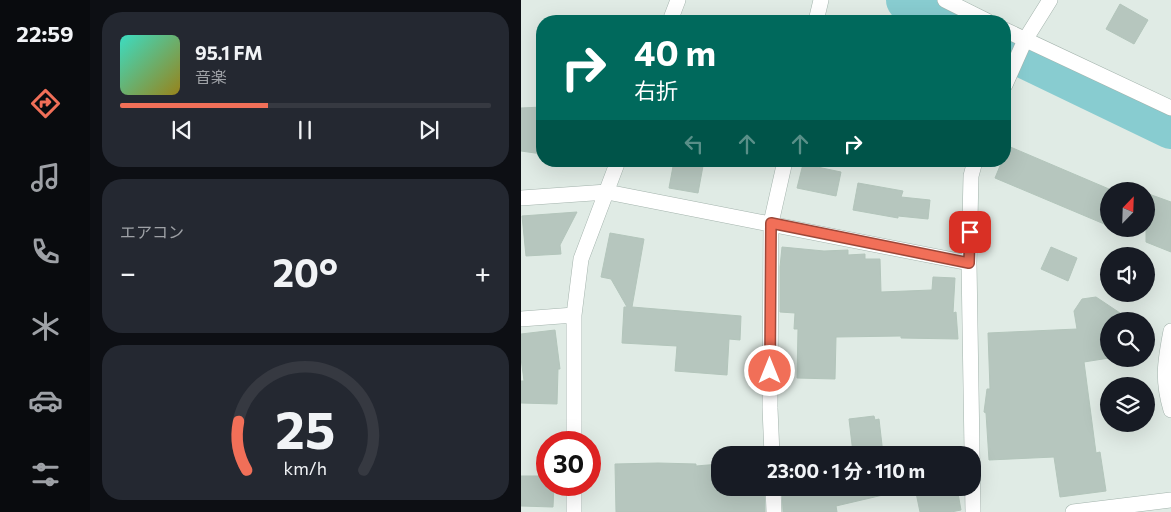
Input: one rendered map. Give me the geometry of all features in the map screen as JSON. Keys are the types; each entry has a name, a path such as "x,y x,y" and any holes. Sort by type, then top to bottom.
{"street":[{"path":"672,15 678,0"},
{"path":"817,15 821,0"},
{"path":"945,0 975,15"},
{"path":"1011,72 1021,49 1049,0"},
{"path":"1011,37 1021,49 1171,108"},
{"path":"574,431 574,315 581,259 616,167"},
{"path":"772,446 770,408 771,223 784,167"},
{"path":"973,167 971,176 969,263 973,512"},
{"path":"521,198 607,192 969,263"},
{"path":"521,318 574,315"},
{"path":"1171,331 1164,364 1166,393 1171,410"},
{"path":"574,496 574,512"},
{"path":"773,496 774,512"},
{"path":"1073,512 1171,500"}],"building":[{"path":"1120,4 1148,20 1134,44 1106,29"},
{"path":"536,107 536,153 521,151 521,108"},
{"path":"1011,147 1100,185 1100,222 995,178 1000,167 1011,167"},
{"path":"673,167 703,167 698,193 669,188"},
{"path":"802,167 817,167 841,172 836,196 797,188"},
{"path":"858,183 903,191 901,197 930,200 928,219 898,216 898,218 853,210"},
{"path":"1155,196 1171,202 1171,252 1146,242 1146,238 1155,238"},
{"path":"577,212 560,245 561,254 526,256 522,216"},
{"path":"610,233 644,239 632,307 741,316 740,340 729,339 727,375 675,371 677,346 622,343 624,307 627,307 611,279 601,277"},
{"path":"782,247 824,251 848,250 848,255 865,254 865,259 880,259 881,292 932,290 933,277 955,278 953,313 956,312 958,339 901,338 901,336 836,337 835,379 797,378 798,329 794,329 795,313 780,312"},
{"path":"1051,247 1077,258 1068,281 1041,269"},
{"path":"1096,297 1100,302 1104,302 1118,312 1100,312 1100,359 1084,362 1096,453 1100,452 1106,491 1060,497 1054,457 989,460 986,413 984,412 987,389 990,389 988,333 1077,329 1074,311 1082,299"},
{"path":"555,330 560,369 558,369 557,404 521,403 521,381 524,381 521,358 521,334"},
{"path":"874,416 875,420 879,419 882,446 852,446 849,419"},
{"path":"615,464 711,465 711,496 764,496 765,512 616,512"},
{"path":"521,476 536,476 536,496 554,496 553,507 521,506"},
{"path":"782,496 879,496 836,506 837,512 783,512"},
{"path":"917,496 958,496 961,510 951,512 920,512"}],"waterway":[{"path":"908,0 939,15"},
{"path":"1011,50 1171,127"}],"route":[{"path":"770,371 771,223 969,263 970,232"}]}
